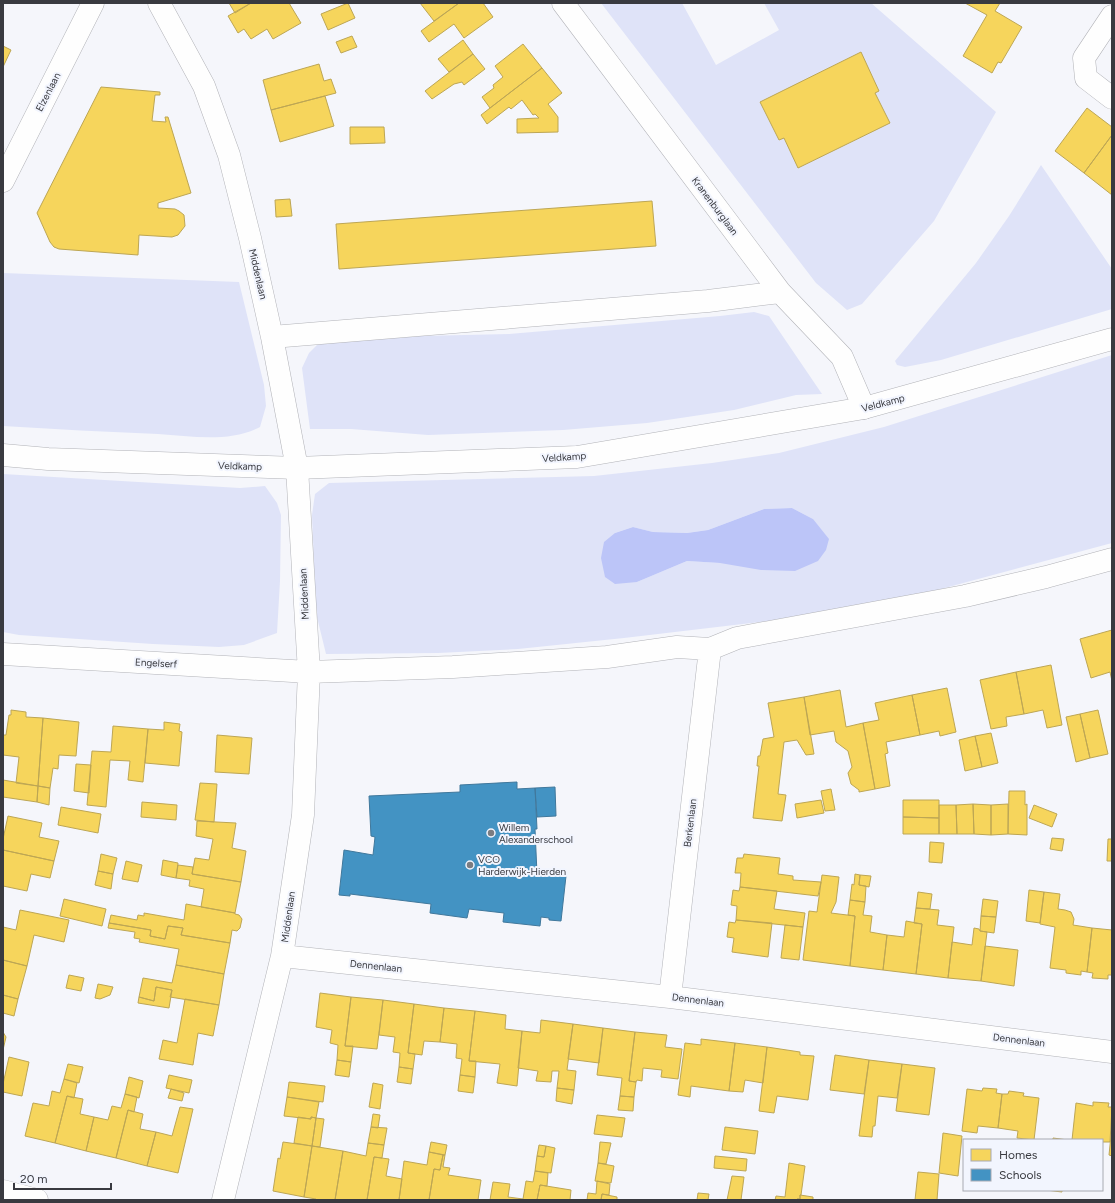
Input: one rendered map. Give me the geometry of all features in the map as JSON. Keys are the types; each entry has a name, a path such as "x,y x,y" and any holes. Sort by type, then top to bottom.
{"street":[{"name":"Elzenlaan","path":"3,181 93,3"},
{"name":"Middenlaan","path":"159,3 204,86 229,155 250,238 272,337 297,468 309,672 303,815 282,956 223,1200"},
{"name":"Kranenburglaan","path":"563,3 780,292 842,357 864,408"},
{"path":"1112,16 1084,58 1086,78 1112,98"},
{"path":"272,337 708,301 780,292"},
{"name":"Veldkamp","path":"3,455 48,459 297,468 576,457 864,408 1112,340"},
{"path":"309,672 453,667 607,657 677,647 710,648 737,638 966,596 1046,577 1112,559"},
{"name":"Berkenlaan","path":"670,997 710,648"},
{"name":"Engelserf","path":"3,654 309,672"},
{"name":"Dennenlaan","path":"282,956 670,997 1112,1052"},
{"path":"3,1190 37,1200"}],"shaded area":[{"path":"601,3 682,3 716,65 779,30 764,3 871,3 996,112 934,221 862,304 847,310 816,283"},
{"path":"1041,165 1112,269 1112,309 941,360 905,367 897,365 895,361 976,263 1009,216"},
{"path":"3,273 239,282 264,385 266,406 260,427 236,435 223,437 197,437 3,426"},
{"path":"754,312 769,316 822,394 796,395 734,410 647,423 563,430 428,435 351,429 310,429 302,368 309,353 317,345 337,340 509,334"},
{"path":"1112,355 1112,543 904,599 810,616 518,649 438,653 326,654 316,613 312,515 315,494 329,483 594,476 712,463 779,453 884,427","holes":["792,508 813,519 720,563 687,561 637,582 615,533 633,527 653,532 687,533 708,530 764,509"]},
{"path":"3,474 240,488 265,486 277,503 281,515 280,581 277,633 244,645 219,647 19,635 3,632"}],"water":[{"path":"792,508 813,519 829,539 826,550 818,561 795,571 761,570 720,563 687,561 637,582 615,584 605,577 601,558 604,542 615,533 633,527 653,532 687,533 708,530 764,509"}],"building: Homes":[{"path":"229,3 251,3 235,13"},
{"path":"251,3 289,3 301,23 273,39 267,29 251,39 244,29 238,33 228,16"},
{"path":"348,3 355,18 328,30 321,14"},
{"path":"420,3 459,3 434,21"},
{"path":"459,3 483,3 493,17 464,38 454,24 429,42 421,31"},
{"path":"965,3 1000,3 995,11 1022,27 1001,63 998,62 992,73 963,56 987,15"},
{"path":"352,36 357,47 341,53 336,42"},
{"path":"463,40 473,54 449,72 438,59"},
{"path":"523,44 542,68 490,108 482,97 494,88 493,85 503,77 495,66"},
{"path":"3,46 11,50 3,67"},
{"path":"861,52 879,91 875,93 890,123 798,168 784,138 779,140 760,102"},
{"path":"473,54 485,69 464,85 462,82 454,84 432,99 425,91"},
{"path":"319,64 324,81 331,79 336,93 271,110 263,80"},
{"path":"542,68 562,93 548,104 558,117 558,132 517,133 517,119 539,118 535,114 533,115 522,100 511,109 509,107 487,124 481,115"},
{"path":"101,87 160,92 160,95 155,95 152,121 166,122 165,117 168,117 191,193 158,203 158,208 175,209 184,215 185,226 178,235 172,237 139,235 138,255 59,249 54,247 50,242 37,213"},
{"path":"325,96 334,126 280,142 271,110"},
{"path":"1087,108 1112,127 1112,135 1084,173 1055,151"},
{"path":"350,127 384,127 385,143 350,144"},
{"path":"1112,135 1112,195 1084,173"},
{"path":"290,199 292,216 276,217 275,200"},
{"path":"652,201 656,246 339,269 336,224"},
{"path":"1112,630 1112,681 1110,672 1091,678 1080,639"},
{"path":"1051,665 1062,725 1047,728 1043,710 1024,714 1016,672"},
{"path":"1016,672 1024,714 1006,717 1007,726 991,729 980,680"},
{"path":"947,688 956,732 940,736 939,731 920,735 912,695"},
{"path":"840,690 846,727 863,723 875,789 859,792 859,790 851,784 848,773 852,767 848,751 836,742 834,731 810,735 804,697"},
{"path":"912,695 920,735 886,742 888,753 885,754 890,786 875,789 863,723 879,720 875,703"},
{"path":"804,697 814,754 806,755 797,740 784,742 778,794 786,795 782,821 753,818 759,766 757,766 758,756 760,756 763,739 774,737 768,703"},
{"path":"11,710 26,712 26,717 43,718 38,786 16,783 19,757 3,755 3,735 6,735"},
{"path":"1098,710 1108,754 1090,758 1080,714"},
{"path":"1080,714 1090,758 1076,762 1066,717"},
{"path":"43,718 79,722 76,756 59,755 58,769 53,768 50,788 38,786"},
{"path":"164,722 180,724 179,731 182,732 179,766 145,763 148,729 164,730"},
{"path":"113,726 148,729 143,782 128,780 130,761 110,760 106,807 87,805 92,751 111,752"},
{"path":"991,733 998,763 982,767 975,736"},
{"path":"217,735 252,738 249,774 215,772"},
{"path":"975,736 982,767 965,771 959,740"},
{"path":"76,764 91,765 89,793 74,791"},
{"path":"3,780 38,786 37,802 3,797"},
{"path":"200,783 217,784 214,822 195,820"},
{"path":"38,786 50,788 49,805 37,802"},
{"path":"831,789 835,810 825,811 821,791"},
{"path":"1009,791 1025,791 1025,805 1027,804 1027,835 1008,834"},
{"path":"821,800 824,813 797,818 795,804"},
{"path":"903,800 939,800 939,818 903,817"},
{"path":"142,802 177,805 176,820 141,817"},
{"path":"973,804 974,834 957,834 956,805"},
{"path":"973,804 991,805 991,835 974,834"},
{"path":"1008,804 1008,834 991,835 991,805"},
{"path":"939,805 956,805 957,834 939,834"},
{"path":"1034,805 1057,814 1052,827 1029,818"},
{"path":"61,807 101,814 98,833 58,825"},
{"path":"8,816 42,823 39,837 59,841 54,861 3,850 3,839"},
{"path":"903,817 939,818 939,834 903,834"},
{"path":"197,821 236,823 232,848 246,851 241,882 192,874 195,858 209,860 213,839 196,836"},
{"path":"1052,838 1064,839 1062,851 1050,849"},
{"path":"1108,839 1112,839 1112,861 1107,861"},
{"path":"930,842 944,843 942,863 929,862"},
{"path":"3,850 54,861 50,878 31,874 27,891 3,886"},
{"path":"101,854 117,858 113,874 98,871"},
{"path":"744,854 780,858 778,874 793,876 793,880 821,882 818,896 740,887 741,873 735,873 737,858 743,858"},
{"path":"163,860 178,863 176,878 161,875"},
{"path":"126,861 142,865 138,882 122,879"},
{"path":"178,865 193,867 192,874 241,882 235,913 201,907 204,889 189,886 190,880 176,878"},
{"path":"98,871 113,874 111,889 95,885"},
{"path":"855,874 860,875 859,885 866,886 865,902 850,900"},
{"path":"822,875 839,877 836,902 831,913 855,916 850,966 803,960 809,911 817,912"},
{"path":"860,875 871,876 869,887 859,885"},
{"path":"740,887 777,891 774,909 805,913 803,927 736,920 737,906 731,905 733,890 739,891"},
{"path":"1029,890 1044,892 1040,923 1026,921"},
{"path":"918,892 932,894 930,909 916,908"},
{"path":"1044,892 1060,894 1058,909 1071,912 1074,919 1073,925 1092,928 1087,972 1081,971 1081,975 1066,973 1066,970 1050,968 1055,927 1040,924"},
{"path":"64,899 106,909 102,926 60,916"},
{"path":"983,899 998,901 996,917 981,916"},
{"path":"850,900 865,902 863,915 872,916 870,932 887,935 883,970 850,966 855,916 848,915"},
{"path":"186,904 235,913 242,919 240,928 237,931 232,930 230,943 181,935 183,928 168,926 165,939 150,936 151,930 109,923 111,915 137,920 138,915 144,916 144,913 184,920"},
{"path":"916,908 939,910 937,925 954,927 948,978 916,974 922,924 914,923"},
{"path":"20,910 69,920 64,942 34,935 27,966 3,960 3,927 16,930"},
{"path":"981,916 996,917 994,933 980,931"},
{"path":"736,920 772,923 768,957 732,952 734,938 727,937 729,922 735,923"},
{"path":"906,921 922,924 916,974 883,970 887,935 904,937"},
{"path":"109,923 151,930 150,936 165,939 168,926 183,928 181,935 230,943 224,974 176,965 179,949 139,942 140,939 134,938 135,932 108,928"},
{"path":"785,925 803,927 799,960 781,958"},
{"path":"974,928 987,932 981,981 948,978 952,942 972,945"},
{"path":"1092,928 1112,930 1112,975 1108,975 1108,979 1092,978 1093,973 1087,972"},
{"path":"985,946 1018,950 1014,986 981,981"},
{"path":"3,960 27,966 18,999 3,995"},
{"path":"176,965 224,974 219,1005 170,997 172,990 156,987 154,1001 139,997 143,978 172,983"},
{"path":"69,975 84,978 81,991 66,988"},
{"path":"98,984 113,987 110,995 100,999 95,998"},
{"path":"156,987 172,990 169,1008 138,1003 139,997 154,1001"},
{"path":"320,993 351,997 345,1046 353,1046 351,1062 337,1060 338,1045 330,1043 332,1030 316,1027"},
{"path":"3,995 18,999 14,1016 3,1013"},
{"path":"351,997 383,1000 377,1049 345,1046"},
{"path":"185,999 219,1005 213,1036 198,1033 193,1065 159,1059 163,1040 177,1043"},
{"path":"383,1000 414,1004 408,1053 415,1054 413,1069 399,1067 400,1053 393,1052 395,1037 379,1035"},
{"path":"414,1004 444,1008 440,1042 424,1041 422,1055 408,1053"},
{"path":"444,1008 475,1011 469,1061 476,1061 475,1077 460,1075 462,1059 456,1058 457,1044 440,1042"},
{"path":"475,1011 506,1015 505,1029 522,1031 517,1086 497,1083 500,1064 469,1061"},
{"path":"541,1020 573,1024 567,1070 576,1071 574,1090 557,1088 559,1071 552,1071 551,1082 536,1081 538,1071 518,1068 522,1031 540,1033"},
{"path":"573,1024 603,1028 599,1063 568,1059"},
{"path":"603,1028 635,1032 629,1081 636,1082 634,1097 620,1096 622,1078 597,1075"},
{"path":"3,1032 6,1037 3,1050"},
{"path":"635,1032 667,1035 665,1047 682,1049 678,1079 661,1077 662,1070 643,1068 642,1081 629,1081"},
{"path":"701,1039 735,1043 729,1091 691,1086 690,1097 678,1095 685,1043 701,1045"},
{"path":"735,1043 767,1047 763,1083 745,1080 743,1092 729,1091"},
{"path":"767,1047 800,1052 800,1055 814,1056 808,1100 777,1096 774,1113 759,1111"},
{"path":"835,1055 869,1060 864,1094 830,1090"},
{"path":"9,1057 29,1062 22,1096 3,1092 3,1084"},
{"path":"337,1060 351,1062 349,1077 335,1075"},
{"path":"869,1060 902,1064 897,1098 878,1096 875,1126 873,1126 872,1137 859,1136"},
{"path":"68,1064 83,1067 79,1083 64,1079"},
{"path":"902,1064 935,1068 929,1115 896,1111"},
{"path":"399,1067 413,1069 411,1084 397,1082"},
{"path":"169,1075 192,1080 189,1093 166,1088"},
{"path":"460,1075 475,1077 473,1093 458,1091"},
{"path":"129,1077 143,1081 139,1098 125,1094"},
{"path":"64,1079 77,1083 74,1098 67,1096 55,1143 25,1136 33,1103 49,1106 52,1091 60,1093"},
{"path":"289,1082 325,1086 323,1102 287,1097"},
{"path":"373,1083 383,1085 380,1109 369,1107"},
{"path":"557,1088 574,1090 572,1104 556,1101"},
{"path":"983,1088 997,1089 996,1093 1002,1094 998,1128 978,1126 977,1133 962,1131 967,1089 982,1091"},
{"path":"171,1089 184,1093 182,1101 168,1098"},
{"path":"1009,1091 1024,1093 1023,1096 1039,1098 1034,1139 1017,1138 1018,1131 998,1128 1002,1094 1008,1094"},
{"path":"125,1094 137,1097 134,1112 128,1110 116,1158 86,1151 94,1117 108,1120 112,1106 121,1108"},
{"path":"67,1096 83,1099 80,1114 94,1117 86,1151 55,1143"},
{"path":"620,1096 634,1097 633,1111 618,1110"},
{"path":"287,1097 319,1102 316,1118 311,1117 311,1119 284,1116"},
{"path":"1093,1102 1109,1103 1108,1107 1112,1107 1110,1142 1103,1142 1103,1139 1072,1139 1076,1103 1093,1106"},
{"path":"180,1107 193,1109 178,1173 147,1166 156,1132 172,1136"},
{"path":"128,1110 143,1114 140,1129 156,1132 147,1166 116,1158"},
{"path":"373,1114 380,1115 378,1128 371,1127"},
{"path":"597,1115 625,1118 622,1137 594,1134"},
{"path":"298,1117 311,1119 311,1117 316,1118 312,1146 294,1143"},
{"path":"316,1118 324,1119 320,1147 312,1146"},
{"path":"1112,1126 1112,1156 1109,1155"},
{"path":"371,1127 387,1128 384,1145 368,1143"},
{"path":"725,1127 758,1131 755,1154 722,1150"},
{"path":"943,1133 962,1136 958,1176 939,1173"},
{"path":"283,1142 312,1146 304,1197 273,1191 278,1158 280,1159"},
{"path":"431,1142 447,1145 445,1155 429,1152"},
{"path":"600,1142 611,1143 606,1164 598,1163"},
{"path":"368,1143 384,1145 382,1158 374,1157 367,1200 335,1200 343,1151 366,1156"},
{"path":"539,1145 546,1146 544,1157 537,1156"},
{"path":"312,1146 343,1151 335,1200 316,1200 304,1197"},
{"path":"546,1146 555,1148 551,1173 535,1171 537,1156 544,1157"},
{"path":"429,1152 443,1155 440,1170 434,1169 429,1200 399,1200 404,1161 427,1165"},
{"path":"443,1155 445,1155 443,1167 450,1168 448,1175 481,1180 478,1200 429,1200 434,1169 440,1170"},
{"path":"715,1156 747,1159 746,1171 714,1168"},
{"path":"374,1157 389,1159 386,1176 402,1179 399,1200 367,1200"},
{"path":"598,1163 614,1166 611,1183 595,1181"},
{"path":"789,1163 805,1166 800,1199 775,1200 776,1196 785,1197"},
{"path":"535,1171 548,1173 547,1186 540,1185 537,1200 490,1200 493,1182 510,1184 508,1197 523,1199 526,1181 533,1182"},
{"path":"918,1172 939,1174 937,1200 915,1200"},
{"path":"732,1176 744,1177 741,1200 727,1200"},
{"path":"597,1181 610,1184 609,1195 602,1194 601,1200 587,1200 588,1193 596,1194"},
{"path":"540,1185 571,1190 570,1200 537,1200"},
{"path":"698,1193 709,1194 708,1200 697,1200"},
{"path":"602,1194 617,1197 617,1200 601,1200"},
{"path":"800,1195 813,1197 813,1200 797,1200 800,1199"}],"building: Schools":[{"path":"517,782 517,789 535,788 537,874 566,876 561,921 549,920 549,918 541,917 540,926 503,922 504,913 469,909 467,918 430,913 431,904 350,894 350,896 339,895 344,850 373,855 375,837 371,836 369,796 460,792 460,785"},
{"path":"555,787 556,816 537,817 535,788"}],"place":[{"name":"Willem Alexanderschool","path":"491,833"},
{"name":"VCO Harderwijk-Hierden","path":"470,865"}]}
